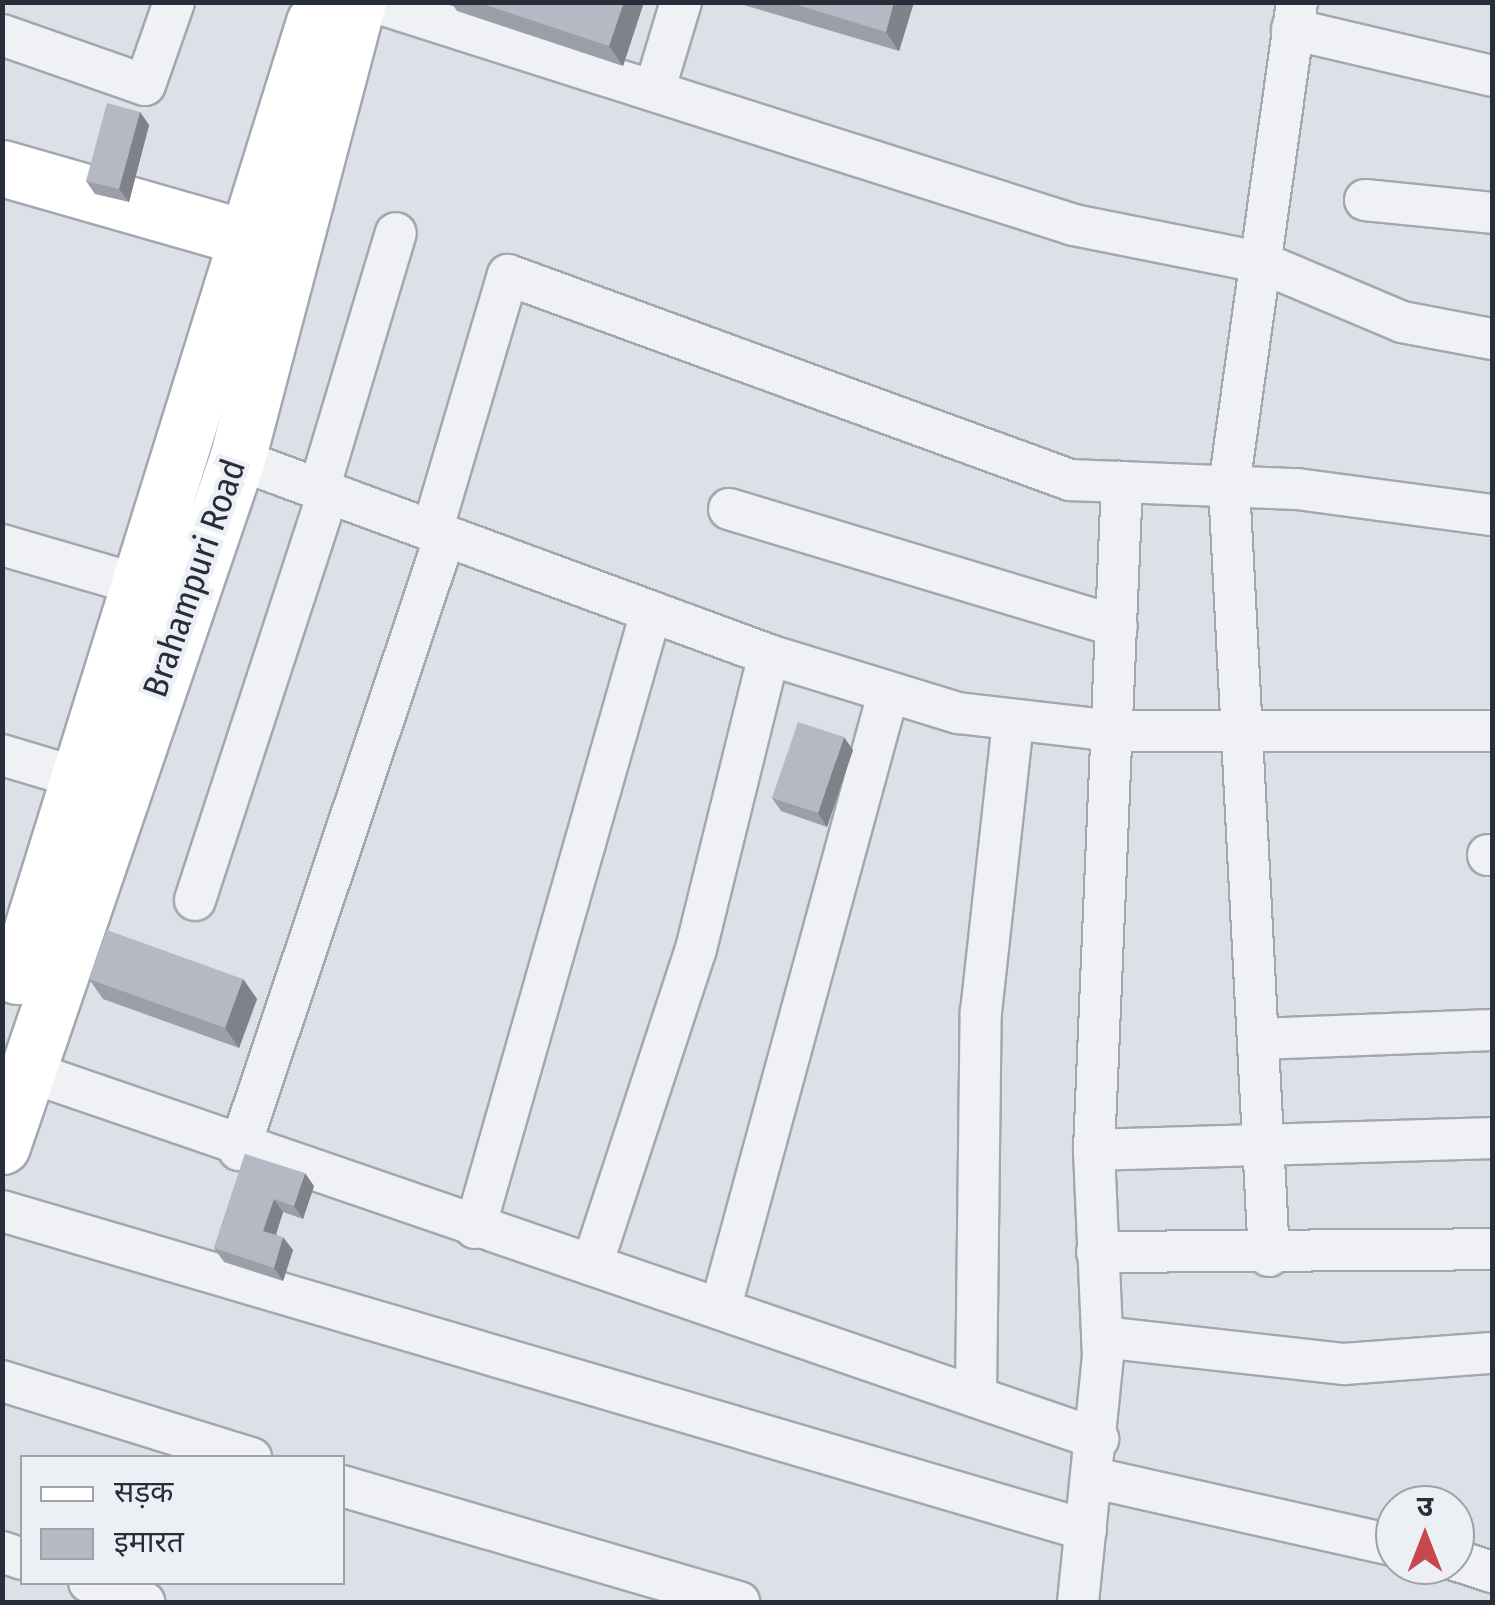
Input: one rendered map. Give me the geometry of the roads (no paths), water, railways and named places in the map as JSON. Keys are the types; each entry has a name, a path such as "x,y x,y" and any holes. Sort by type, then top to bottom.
{"street":[{"path":"2,35 145,85 174,2"},
{"name":"Brahampuri Road","path":"13,1046 84,838 237,459 269,247 320,2"},
{"name":"Brahampuri Road","path":"2,1146 13,1046 11,968 84,838 82,778 143,586 358,2"},
{"path":"374,2 654,88 1074,225 1260,262 1402,322 1492,339"},
{"path":"654,88 681,2"},
{"path":"1268,1256 1246,726 1230,486 1295,16 1492,76"},
{"path":"2,168 269,247"},
{"path":"1365,200 1492,213"},
{"path":"195,900 324,490 396,233"},
{"path":"240,1150 439,533 508,275 1070,480 1230,486 1492,515"},
{"path":"237,459 769,655 888,694 1013,723 1113,731 1246,726 1492,731"},
{"path":"1078,1602 1098,1438 1102,1338 1094,1150 1122,482"},
{"path":"729,509 1117,626"},
{"path":"2,545 143,586"},
{"path":"475,1228 651,612"},
{"path":"592,1265 696,949 769,655"},
{"path":"722,1306 888,694"},
{"path":"976,1395 980,1012 1013,723"},
{"path":"2,755 82,778"},
{"path":"1259,1039 1492,1030"},
{"path":"13,1046 240,1150 722,1306 1098,1438"},
{"path":"1094,1150 1492,1138"},
{"path":"2,1211 1086,1530"},
{"path":"1097,1252 1268,1256 1492,1249"},
{"path":"1102,1338 1344,1364 1492,1352"},
{"path":"2,1381 241,1455"},
{"path":"1094,1478 1375,1541"},
{"path":"345,1487 739,1602"},
{"path":"96,1585 144,1602"}]}
